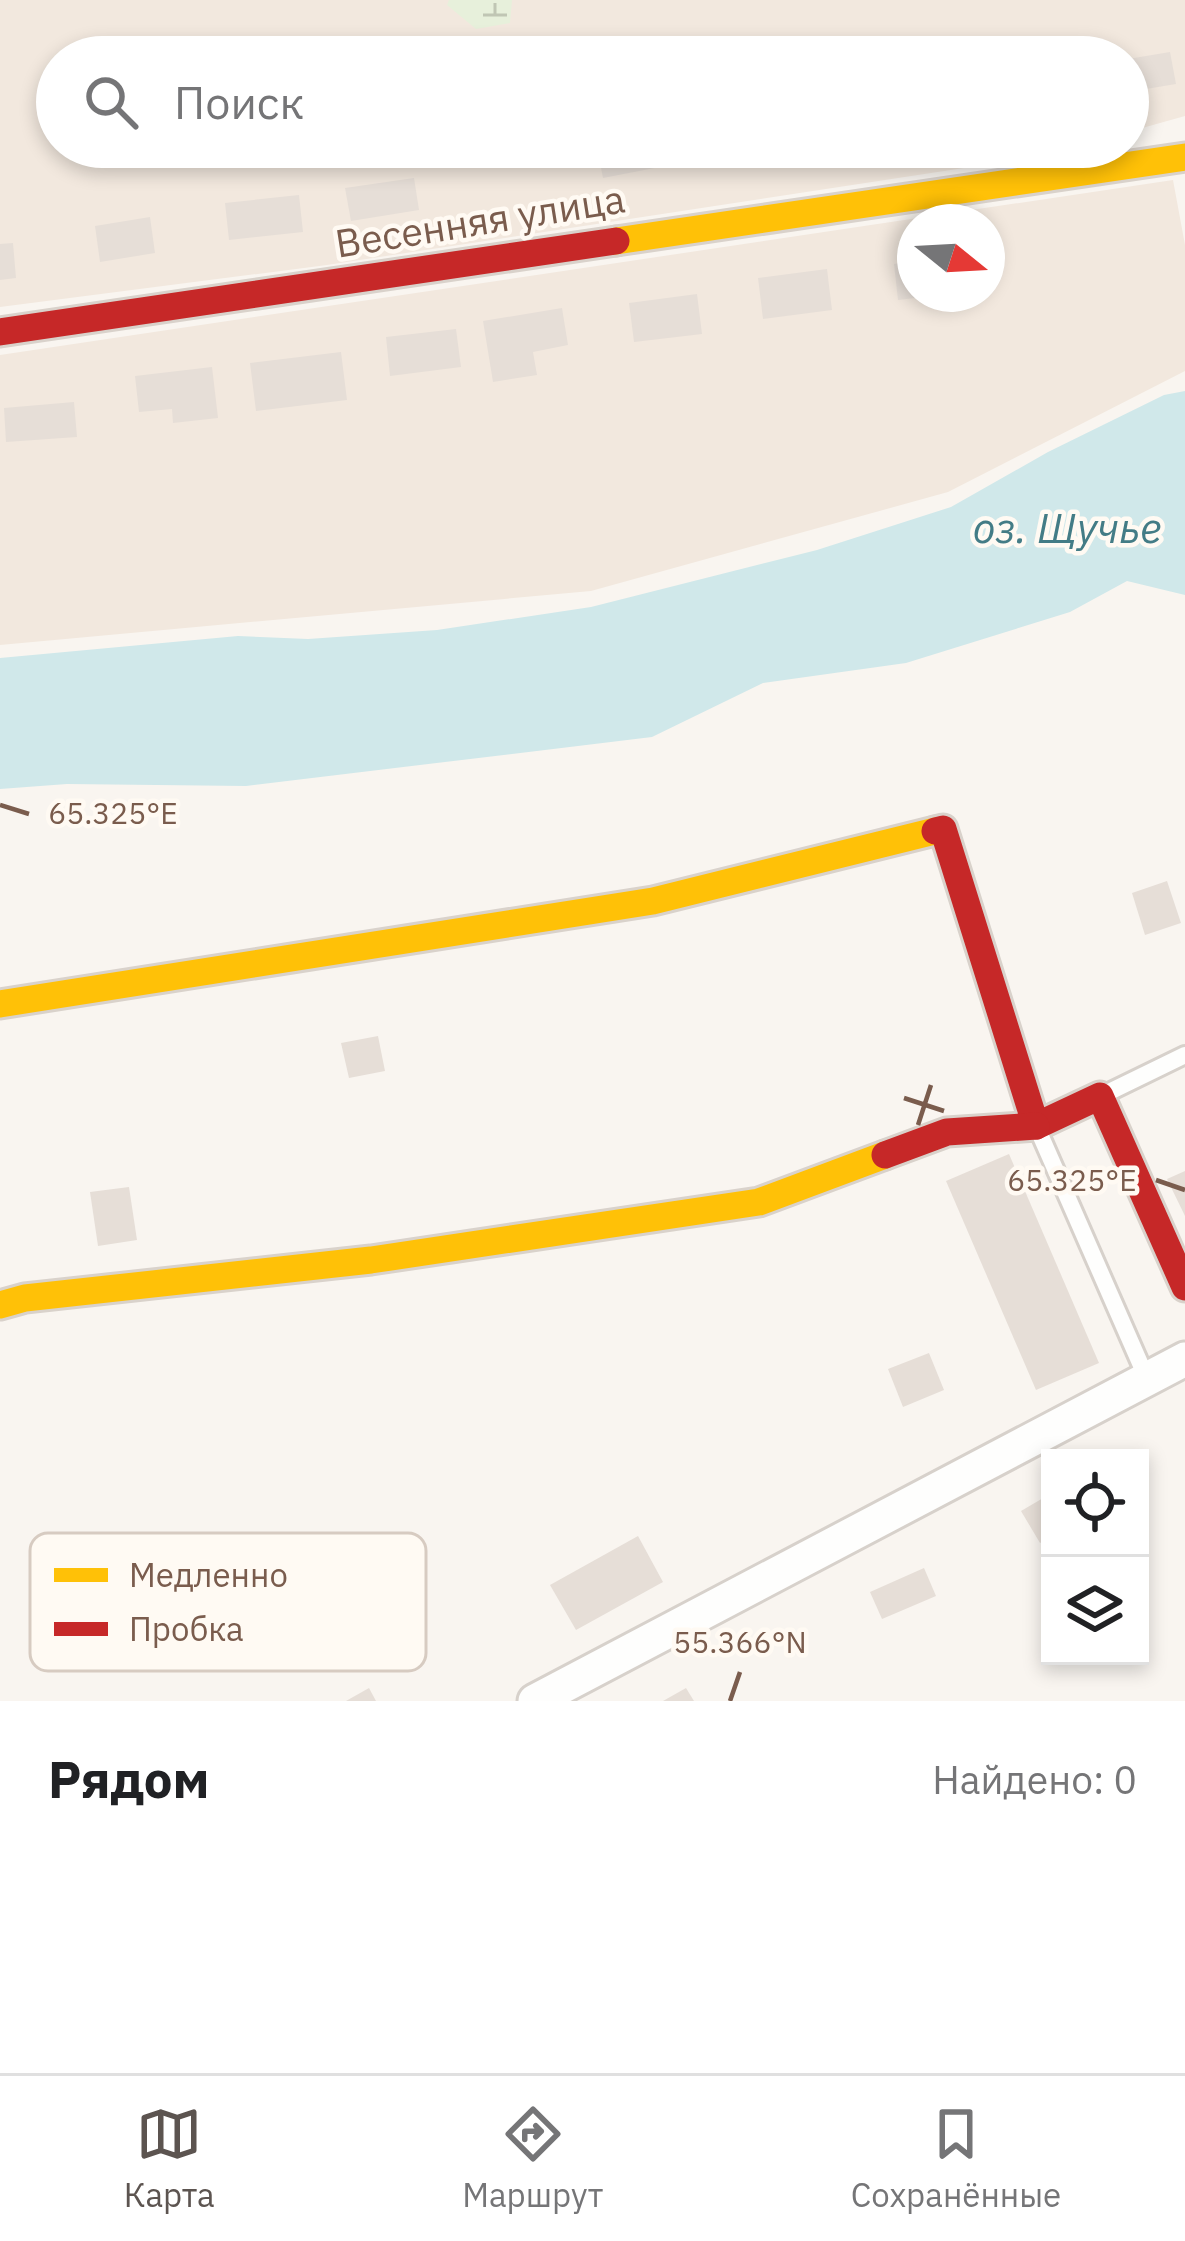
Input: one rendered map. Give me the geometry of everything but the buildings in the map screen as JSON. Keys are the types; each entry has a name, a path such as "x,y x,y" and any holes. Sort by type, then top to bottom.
{"street":[{"name":"Весенняя улица","path":"1149,162 1185,157"},
{"name":"Весенняя улица","path":"0,332 1111,168"},
{"path":"0,1004 652,901 944,829 1036,1126"},
{"path":"0,1305 25,1298 371,1259 759,1202 947,1132 1036,1126 1100,1096 1184,1282"},
{"path":"535,1701 1185,1359"}],"lane":[{"path":"1100,1096 1185,1055"},
{"path":"1036,1126 1147,1379"}],"shaded area":[{"path":"0,0 1185,0 1185,116 1149,126 1149,36 36,36 36,168 964,168 327,265 0,307"},
{"path":"1173,180 1185,245 1185,371 948,492 591,591 0,645 0,355 897,221 897,312 1005,312 1005,205"}],"green space":[{"path":"449,0 512,0 510,23 476,29 447,5"}],"water":[{"name":"оз. Щучье","path":"1185,391 1185,595 1127,581 1070,612 906,663 763,683 652,737 246,786 67,784 0,789 0,658 238,636 308,639 437,630 591,607 817,550 951,507 1048,452 1164,395"}],"traffic: slow":[{"path":"1149,162 1185,157"},
{"path":"616,241 1110,168"},
{"path":"0,1004 653,901 935,831"},
{"path":"0,1305 25,1298 371,1260 759,1202 885,1155"}],"traffic: jam":[{"path":"0,332 616,241"},
{"path":"935,831 943,829 1036,1126 1100,1096 1185,1287"},
{"path":"885,1155 947,1132 1036,1126"}]}
